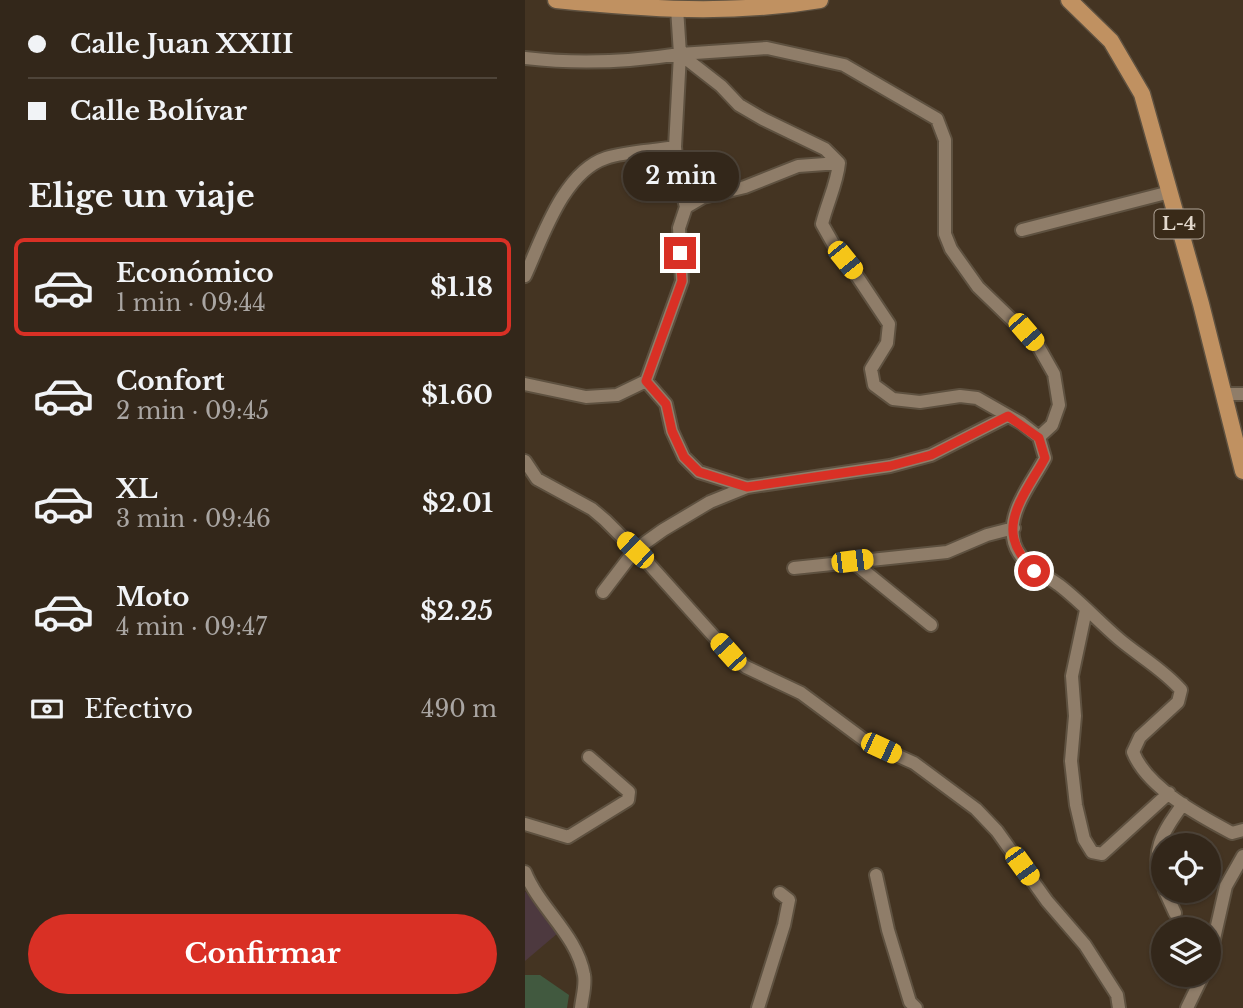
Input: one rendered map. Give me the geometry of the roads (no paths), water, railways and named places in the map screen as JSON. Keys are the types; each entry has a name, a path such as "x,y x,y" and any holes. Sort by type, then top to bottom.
{"main road":[{"path":"556,0 616,6 736,10 809,1"},
{"name":"L-4","path":"1069,0 1111,41 1142,94 1243,471"}],"street":[{"path":"525,384 586,397 617,395 646,381 682,281 679,228 686,207 675,147 680,54 677,8"},
{"path":"525,58 558,62 644,60 680,54 767,48 844,65 937,119 945,140 944,201 945,234 948,241 978,287 1037,344 1054,374 1059,405 1052,425 1039,438"},
{"path":"680,54 721,86 739,105 825,149 839,163 838,181 828,201 822,224 888,324 887,343 871,369 874,385 893,399 906,401 920,402 960,396 977,398 1039,438 1045,458 1023,496 1015,518 1013,537 1019,553 1034,571 1059,586 1181,690 1178,702 1140,737 1133,752 1138,765 1169,793 1203,818 1232,833 1243,830"},
{"path":"525,276 555,212 585,168 605,158 675,147"},
{"path":"686,207 703,197 745,187 798,166 839,163"},
{"path":"1022,230 1170,192"},
{"path":"646,381 666,404 672,431 684,457 699,472 747,487"},
{"path":"1224,394 1243,394"},
{"path":"603,592 635,550 710,502 747,487 890,466 931,455 1008,416"},
{"path":"525,461 537,479 592,509 635,550 728,652 746,667 801,693 867,742 914,763 976,808 997,831 1047,901 1100,966 1117,995 1119,1008"},
{"path":"794,568 947,552 986,535 1014,528"},
{"path":"852,561 931,625"},
{"path":"1086,610 1072,676 1075,716 1071,761 1076,805 1084,839 1092,852 1102,854 1169,793"},
{"path":"525,824 568,837 628,800 629,792 589,757"},
{"path":"1162,833 1183,804"},
{"path":"1219,917 1226,886 1243,856"},
{"path":"525,872 531,887 573,944 585,977 581,1008"},
{"path":"876,875 888,930 910,1002 916,1008"},
{"path":"758,1008 789,900 780,893"},
{"path":"1171,903 1175,913"},
{"path":"1187,1008 1197,987"}]}
